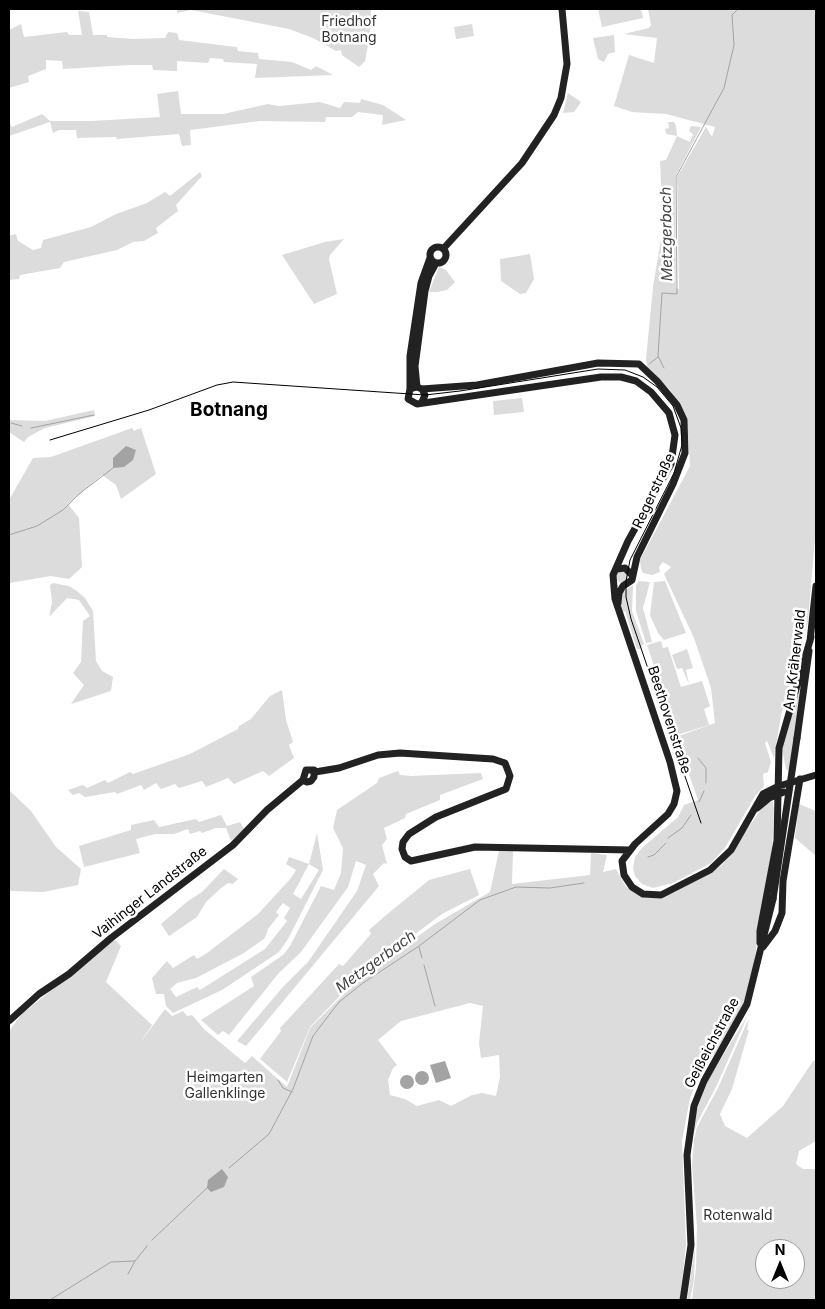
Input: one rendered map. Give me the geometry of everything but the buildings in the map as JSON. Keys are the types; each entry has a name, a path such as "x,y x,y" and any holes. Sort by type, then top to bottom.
{"main road":[{"path":"513,172 545,124 558,97 562,79 563,59 558,9"},
{"path":"443,249 536,144 561,98 567,64 562,9"},
{"path":"416,388 408,394 410,401 414,404 422,402 425,395 416,388 410,356 422,283 433,260 430,252 433,248 443,249"},
{"path":"433,260 445,258 443,249"},
{"name":"Regerstraße","path":"416,388 477,384 590,364 639,364 677,405 684,420 685,453 673,484 637,557 632,575"},
{"path":"627,377 626,370 629,365"},
{"path":"636,381 643,377 644,371"},
{"name":"Regerstraße","path":"422,402 601,377 627,377 636,381 657,397 669,413 675,435 675,446 671,464 628,541 618,569"},
{"path":"618,569 626,568 632,575 630,583 623,586 618,597 618,606"},
{"name":"Beethovenstraße","path":"618,569 613,575 614,592 670,762 676,791 674,804 668,814 625,855"},
{"path":"614,581 623,586"},
{"name":"Am Kräherwald","path":"797,738 816,586"},
{"name":"Am Kräherwald","path":"779,774 780,742 810,637"},
{"path":"797,681 806,675"},
{"name":"Geißeichstraße","path":"683,1300 691,1244 687,1155 694,1106 708,1073 745,1010 763,947 773,899 797,738"},
{"name":"Vaihinger Landstraße","path":"9,1021 39,994 69,974 114,936 233,845 267,810 303,780 311,781 315,772 339,768 378,755 400,753 494,759 504,763 510,776 508,785 502,791 436,818 409,834 403,842 402,849 405,857 411,861 475,847 601,850 625,855"},
{"name":"Geißeichstraße","path":"779,774 783,788 794,811"},
{"path":"625,855 628,876 638,887 652,892 679,886 710,870 723,859 763,794 783,788 800,779 816,775"},
{"name":"Geißeichstraße","path":"763,947 778,925 783,902 783,881 800,779"},
{"path":"783,788 797,793"},
{"name":"Geißeichstraße","path":"763,947 760,943 760,931 776,853 783,788"},
{"path":"770,912 779,912 783,902"}],"green space":[{"name":"Friedhof Botnang","path":"177,9 371,9 370,35 365,61 359,67 342,55 341,50 336,51 313,38 289,29 191,10 177,13"},
{"path":"598,9 641,9 643,18 602,27"},
{"path":"648,9 816,9 816,527 808,622 781,715 774,758 767,741 765,743 771,762 768,772 763,774 764,786 755,796 725,848 711,863 673,883 653,888 642,884 635,876 633,868 635,857 642,848 678,817 684,805 698,800 676,737 715,723 711,688 694,638 664,574 671,567 663,562 659,567 660,572 652,575 643,573 640,560 690,466 687,419 670,390 647,368 646,359 653,287 663,227 660,161 666,160 677,136 690,142 693,134 689,131 691,126 701,127 675,177 676,288 679,289 677,177 706,127 712,137 715,127 666,114 632,112 614,106 629,55 654,63 657,38 624,34 649,28 651,25"},
{"path":"78,11 89,12 93,35 133,39 165,38 168,32 177,33 179,40 237,47 238,51 258,53 259,59 292,62 311,70 316,66 333,75 255,78 257,64 224,62 223,59 210,58 208,63 177,61 177,71 153,70 152,65 63,69 62,61 46,60 46,69 28,76 29,82 9,88 9,30 21,24 24,37 67,32 69,35 82,35"},
{"path":"472,24 474,36 456,39 454,27"},
{"path":"614,35 615,52 608,54 604,62 598,59 593,38"},
{"path":"178,91 181,114 223,114 268,104 279,106 320,102 340,108 344,102 360,103 361,99 383,105 406,120 382,125 383,115 358,112 352,117 326,117 325,122 260,121 190,130 191,145 182,146 179,134 117,139 116,137 77,138 76,130 59,130 53,133 50,122 9,136 9,121 12,127 42,114 50,121 92,121 160,117 157,94"},
{"path":"568,93 581,102 574,112 563,113"},
{"path":"668,122 674,122 677,136 666,134 665,129 669,128"},
{"path":"200,172 202,176 176,205 178,211 156,228 158,233 144,241 133,242 117,250 64,262 60,268 20,275 19,279 9,280 9,236 16,234 18,241 33,250 41,248 43,240 91,227 116,214 147,203 165,192 170,196"},
{"path":"344,239 330,255 329,259 337,294 314,304 282,255 325,242"},
{"path":"530,254 534,279 526,293 520,294 501,281 500,259"},
{"path":"439,267 446,270 455,282 447,290 429,292"},
{"path":"522,398 524,412 494,415 493,401"},
{"path":"94,410 95,416 45,428 28,437 24,442 9,432 9,420 45,421"},
{"path":"132,428 134,431 141,428 156,474 121,499 116,485 102,475 68,504 79,518 82,567 69,579 51,576 9,583 9,500 33,458 51,457"},
{"path":"620,571 624,571 628,577 624,583 620,583 616,579 616,575"},
{"path":"639,581 650,582 643,608 652,642 646,643 636,611 636,585"},
{"path":"665,581 686,633 664,640 658,633 650,615 654,582"},
{"path":"53,583 69,586 77,591 85,598 93,611 96,661 102,671 113,677 111,691 71,704 84,685 73,673 81,662 83,621 90,616 79,600 67,598 49,617 52,602 50,585"},
{"path":"633,585 632,611 644,644 641,646 642,649 637,649 625,611 623,612 621,607 622,593"},
{"path":"661,641 663,648 668,647 681,687 702,681 710,706 704,709 709,725 677,735 647,645"},
{"path":"687,649 693,668 686,670 689,684 682,668 677,669 672,655"},
{"path":"798,689 800,689 789,771 786,769 782,749"},
{"path":"282,690 286,720 293,742 289,745 294,758 269,776 263,771 234,784 228,778 206,787 202,781 179,788 175,784 161,789 156,783 144,790 141,785 117,794 115,792 85,797 79,793 73,795 68,790 83,785 87,788 105,780 108,783 130,772 133,774 190,754 238,729 239,726 251,719 270,696"},
{"path":"398,771 400,775 411,776 481,773 483,779 440,795 440,800 406,814 405,818 384,828 387,839 382,845 387,864 384,863 373,874 379,886 246,1046 237,1041 282,988 308,962 357,891 366,865 356,861 348,887 301,952 278,974 229,1035 223,1031 218,1035 201,1020 254,986 251,977 283,955 290,946 321,886 334,890 341,873 343,848 333,828 337,810 377,783 379,778"},
{"path":"9,790 31,811 56,847 81,869 78,885 43,892 9,891"},
{"name":"Heimgarten Gallenklinge","path":"770,801 773,802 772,852 750,986 746,998 723,1042 700,1074 690,1098 682,1141 686,1245 680,1300 9,1300 9,1031 22,1014 114,939 121,946 106,982 152,1025 140,1043 165,1009 172,1016 183,1011 187,1016 192,1015 205,1030 245,1063 252,1056 287,1087 310,1028 361,977 435,924 490,892 499,851 513,851 512,884 590,875 591,853 607,855 603,872 616,869 626,887 646,898 660,898 675,892 722,865 764,805","holes":["470,1003 483,1006 479,1043 481,1058 499,1055 500,1077 496,1096 482,1093 472,1095 451,1106 439,1100 417,1106 405,1099 390,1095 388,1080 393,1068 397,1065 378,1040 401,1021"]},
{"path":"799,804 816,811 816,856 795,838"},
{"path":"221,815 227,826 240,822 244,829 231,841 226,828 216,828 202,833 200,831 190,834 188,829 174,834 155,834 136,839 140,853 84,867 79,846 131,830 131,825 154,820 159,827 196,819 199,822"},
{"path":"317,833 323,870 288,939 279,952 222,990 173,1013 166,1006 164,994 156,994 152,978 167,961 173,968 194,955 197,959 258,914 296,870 286,864 289,857 309,864","holes":["309,864 319,870 301,899 293,894","283,903 290,908 284,918 287,921 265,949 200,990 197,987 176,997 170,989 177,983 196,978 244,953 265,938 268,929 279,915 276,912"]},
{"path":"224,869 238,879 233,884 228,883 220,889 206,902 197,917 169,936 161,924 188,901 202,892"},
{"path":"470,869 479,895 442,914 359,976 310,1027 287,1082 260,1059 281,1031 280,1028 339,964 343,966 371,934 369,930 429,880"},
{"path":"748,1015 716,1087 697,1123 692,1140 695,1115 709,1078"},
{"name":"Rotenwald","path":"749,1018 747,1030 749,1030 732,1089 720,1114 725,1126 747,1138 783,1106 813,1061 816,1060 816,1141 799,1151 796,1164 803,1169 816,1169 816,1300 692,1300 696,1268 697,1226 692,1166 697,1127 718,1088"},
{"path":"695,1247 694,1280 690,1300 687,1300"}],"shaded area":[{"path":"126,446 136,450 133,460 124,467 113,468 113,458"},
{"path":"445,1061 451,1078 436,1083 430,1065"},
{"path":"419,1071 425,1071 429,1078 425,1085 419,1085 415,1081 415,1075"},
{"path":"404,1075 410,1075 414,1082 410,1089 404,1089 400,1085 400,1079"},
{"path":"222,1169 228,1177 224,1187 211,1192 207,1188 208,1180"}],"waterway":[{"name":"Metzgerbach","path":"664,368 658,356 662,293 677,294 676,177 724,88 734,45 732,15 738,9"},
{"path":"649,364 658,357"},
{"path":"31,428 94,415"},
{"path":"11,423 22,426"},
{"path":"9,535 37,526 63,510 79,494 113,468"},
{"name":"Metzgerbach","path":"698,758 706,768 706,783"},
{"name":"Metzgerbach","path":"699,802 704,791"},
{"name":"Metzgerbach","path":"668,838 682,828 691,815"},
{"name":"Metzgerbach","path":"648,857 654,855 666,843"},
{"name":"Metzgerbach","path":"229,1168 269,1134 293,1089 313,1036 339,1002 363,983 419,946 480,900 516,887 550,888 584,883"},
{"path":"419,947 422,958"},
{"path":"424,965 435,1006"},
{"path":"278,1080 283,1088 292,1092"},
{"name":"Metzgerbach","path":"152,1240 207,1188"},
{"name":"Metzgerbach","path":"50,1300 111,1262 135,1261 147,1246"},
{"path":"128,1274 135,1261"}],"tram line":[{"path":"50,440 149,410 217,385 233,382 425,395 598,369 625,370 643,377 657,387 673,406 681,428 682,445 674,473 630,560 626,581 626,597 631,619 701,823"}],"district":[{"name":"Botnang","path":"229,410"}]}
